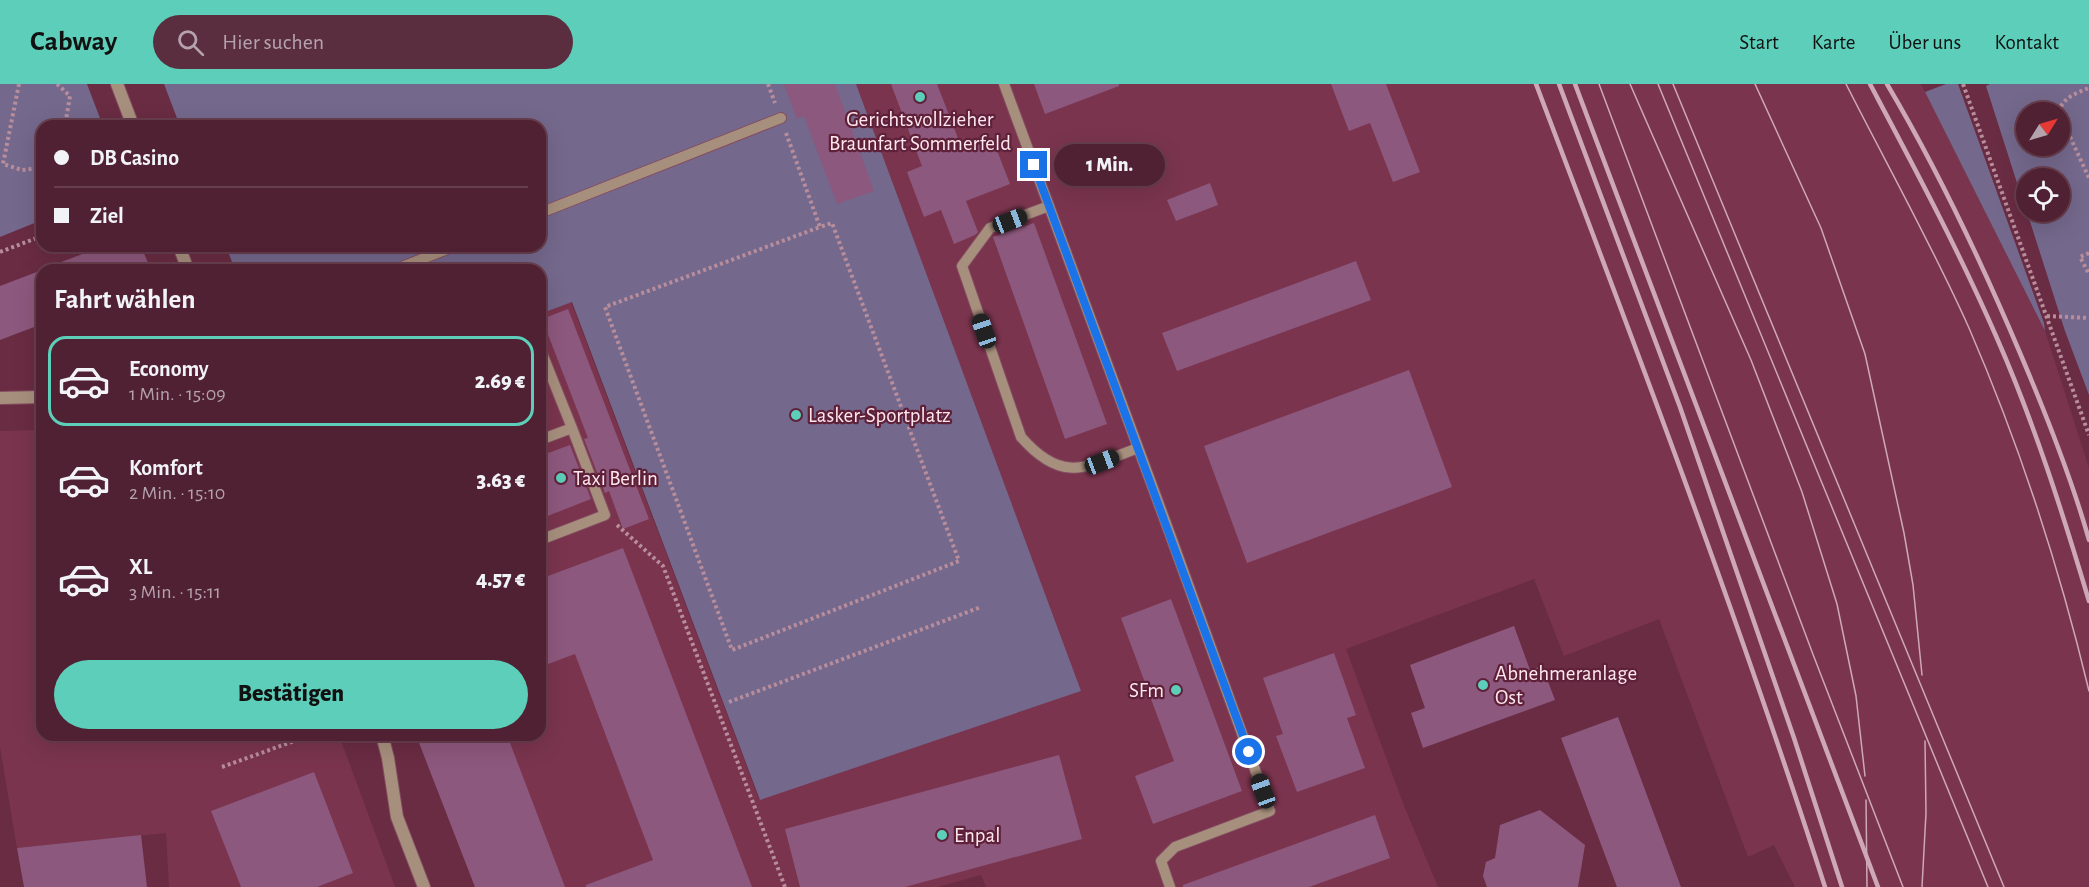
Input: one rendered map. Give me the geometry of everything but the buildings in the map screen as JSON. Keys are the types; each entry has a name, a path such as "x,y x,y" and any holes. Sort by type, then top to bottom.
{"street":[{"path":"117,84 131,120"},
{"path":"0,398 36,397"},
{"path":"384,741 397,817 424,887"}],"lane":[{"path":"1004,84 1270,811 1175,846 1161,861 1170,887"},
{"path":"546,211 781,118"},
{"path":"1049,206 990,228 962,267 1021,437 1047,463 1084,468 1138,448"},
{"path":"409,264 440,252"},
{"path":"546,363 605,515 546,538"},
{"path":"546,438 572,428"}],"path":[{"path":"19,84 2,163 22,170 36,169"},
{"path":"57,84 70,96 66,120"},
{"path":"768,84 820,227"},
{"path":"1963,84 2089,435"},
{"path":"2063,102 2089,88"},
{"path":"2070,137 2089,178"},
{"path":"832,223 958,561 732,650 605,307 820,227 832,223"},
{"path":"0,252 36,238"},
{"path":"2089,253 2080,257 2089,274"},
{"path":"2047,316 2089,318"},
{"path":"605,515 663,566 784,887"},
{"path":"729,702 981,607"},
{"path":"222,767 294,741"}],"shaded area":[{"path":"0,84 87,84 101,120 36,120 36,222 0,237"},
{"name":"Lasker-Sportplatz","path":"164,84 856,84 1081,691 760,800 572,302 546,312 546,264 233,264 228,252 546,252 546,120 178,120"},
{"path":"856,84 1921,84 2045,331 2089,468 2089,887 1795,887 1774,845 1748,857 1659,619 1564,656 1534,579 1346,649 1404,806 1438,887 986,887 981,875 938,887 475,887 418,741 546,741 546,312 571,302 759,799 1080,691"},
{"path":"1946,84 1958,84 2045,331 1925,92"},
{"path":"1990,84 2089,84 2089,395 2065,331 2030,222 2070,222 2070,168 2016,168 2016,180 1986,86"},
{"path":"36,430 36,741 341,741 395,887 169,887 166,833 17,848 0,747 0,431"}],"tram line":[{"path":"1599,84 1814,657 1903,887"},
{"path":"1630,84 1751,360 1802,492 1837,604 1856,696 1865,776"},
{"path":"1658,84 1988,887"},
{"path":"1673,84 2004,887"},
{"path":"1755,84 1821,228 1865,354 1904,533 1913,585 1922,675"},
{"path":"1846,84 1940,266 1988,372 2037,507 2065,598 2089,691"},
{"path":"1922,887 1926,813 1925,741"},
{"path":"1866,800 1867,887"}],"railway":[{"path":"1536,84 1722,584 1825,887"},
{"path":"1559,84 1680,407 1794,738 1842,887"},
{"path":"1575,84 1878,887"},
{"path":"1870,84 1951,240 2010,368 2047,467 2089,601"},
{"path":"1887,84 1941,183 2005,319 2058,445 2089,540"}],"place":[{"name":"Gerichtsvollzieher Braunfart Sommerfeld","path":"920,97"},
{"name":"Lasker-Sportplatz","path":"796,415"},
{"name":"Taxi Berlin","path":"561,478"},
{"name":"Abnehmeranlage Ost","path":"1483,685"},
{"name":"SFm","path":"1176,690"},
{"name":"Enpal","path":"942,835"}],"route":[{"path":"1034,165 1249,752"}]}
